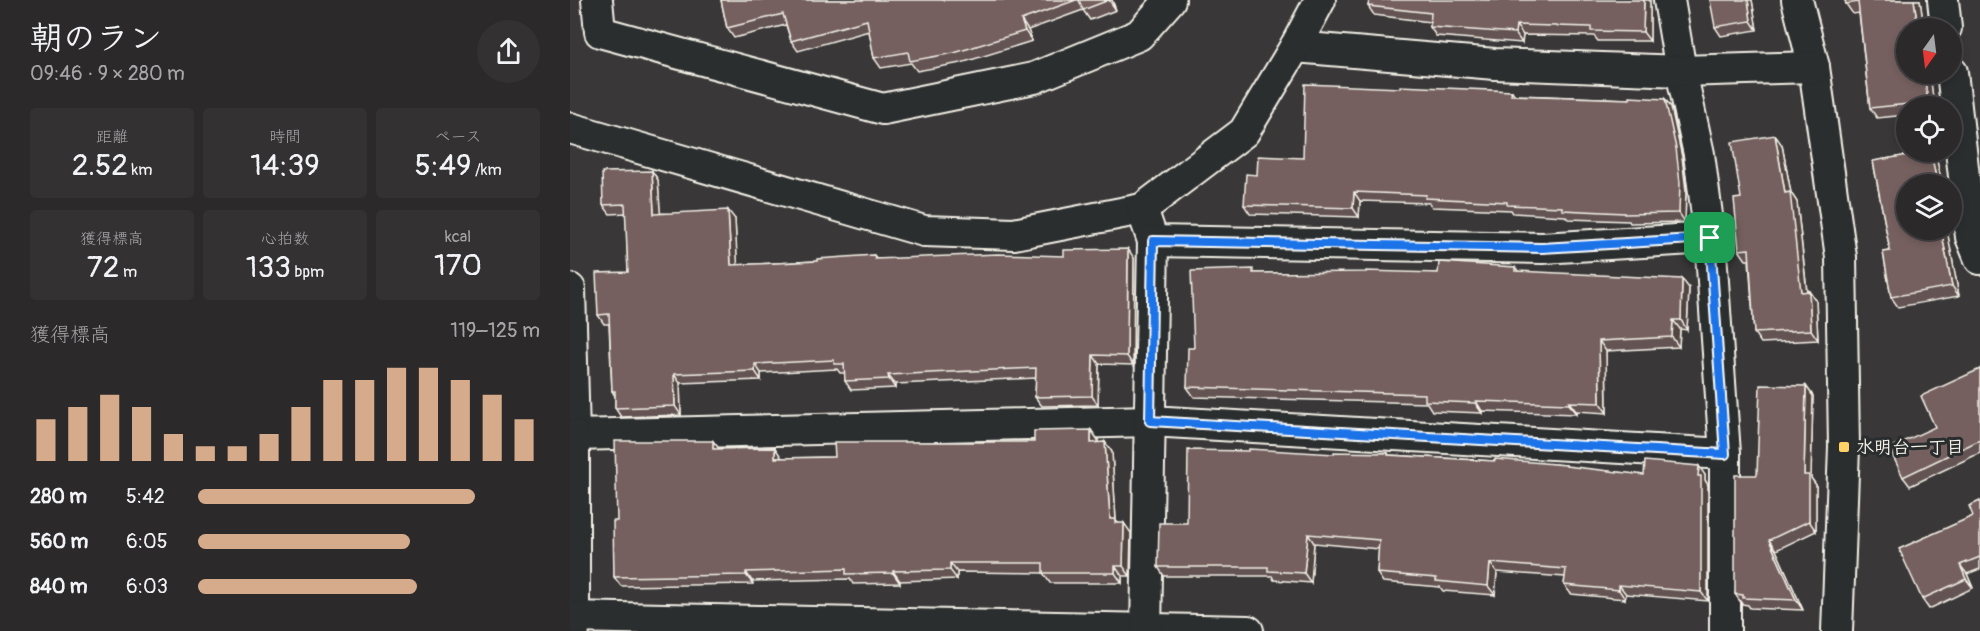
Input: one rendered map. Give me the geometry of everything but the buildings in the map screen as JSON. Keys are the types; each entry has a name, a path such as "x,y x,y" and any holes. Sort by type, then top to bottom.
{"street":[{"path":"597,0 600,32 884,109 1034,78 1139,35 1170,0"},
{"path":"570,128 924,231 1014,234 1142,208 1244,132 1320,0"},
{"path":"1669,0 1699,154 1710,238 1725,454 1725,631"},
{"path":"1797,0 1814,67 1840,257 1844,447 1837,631"},
{"path":"1943,0 1945,18"},
{"path":"1295,47 1495,64 1681,71 1814,67"},
{"path":"1953,84 1971,237 1980,259"},
{"path":"1142,208 1153,241 1146,629"},
{"path":"1153,241 1542,248 1710,238"},
{"path":"570,289 574,435 573,622 1248,631"},
{"path":"574,435 1150,421 1725,454"}],"place":[{"name":"水明台一丁目","path":"1844,447"}],"route":[{"path":"1710,238 1725,454 1150,421 1153,241 1542,248 1710,238"}]}
